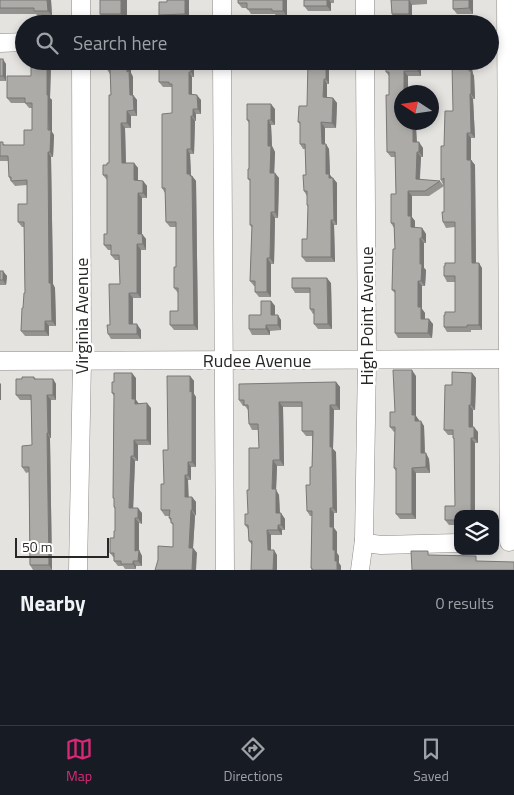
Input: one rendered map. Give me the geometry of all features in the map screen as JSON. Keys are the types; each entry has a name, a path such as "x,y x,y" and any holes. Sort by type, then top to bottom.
{"street":[{"path":"81,0 81,15"},
{"path":"222,0 222,15"},
{"path":"365,0 365,15"},
{"path":"506,0 504,40 511,359 506,542"},
{"path":"0,43 15,42"},
{"name":"Virginia Avenue","path":"78,570 82,361 81,70"},
{"path":"222,70 225,570"},
{"name":"High Point Avenue","path":"360,570 364,540 367,360 365,70"},
{"name":"Rudee Avenue","path":"0,361 511,359"},
{"path":"364,540 366,543 381,545 454,543"}],"building":[{"path":"0,0 47,0 48,11 34,11 34,8 0,8"},
{"path":"100,0 121,0 121,14 100,14"},
{"path":"167,0 185,0 185,14 159,15 159,2 167,2"},
{"path":"238,0 283,0 283,11 247,9 247,3 238,3"},
{"path":"304,0 327,0 327,6 304,6"},
{"path":"391,0 409,0 409,14 392,14"},
{"path":"453,0 469,0 469,8 453,9"},
{"path":"0,59 3,59 3,76 0,76"},
{"path":"31,70 47,70 48,130 51,130 50,152 48,152 49,283 51,283 52,321 45,321 45,331 21,331 25,293 24,222 18,222 18,204 27,204 27,180 11,181 11,177 9,177 8,156 0,156 0,142 3,142 3,145 24,145 24,130 32,130 32,103 25,103 25,98 7,98 7,76 31,76"},
{"path":"110,70 129,71 130,95 133,95 134,110 127,111 127,123 121,123 122,163 134,163 134,180 143,181 143,193 138,193 138,234 142,234 143,244 137,244 137,293 129,293 129,324 137,324 137,334 108,334 107,325 110,325 109,284 120,284 119,255 111,255 111,245 104,245 104,234 107,234 107,175 103,175 103,165 109,163 109,95 111,95"},
{"path":"159,70 191,70 189,72 189,94 197,95 198,109 193,109 193,116 191,116 191,149 187,149 187,174 192,176 194,325 170,325 170,311 178,311 178,288 174,288 176,222 166,222 165,188 162,188 162,114 172,113 172,84 169,84 169,82 159,82"},
{"path":"308,70 326,70 323,97 333,98 332,123 321,122 322,144 326,144 326,174 329,174 329,178 333,178 334,220 331,220 331,257 302,257 302,239 307,239 308,205 307,191 304,191 303,175 306,175 305,144 300,144 300,122 298,122 299,106 307,106"},
{"path":"386,70 418,70 404,71 404,85 394,85 394,130 413,130 413,142 419,142 416,179 440,181 425,191 408,191 408,216 411,216 411,227 422,228 420,264 422,264 421,281 418,281 418,307 421,307 421,319 429,319 428,333 395,333 395,290 392,290 393,249 395,249 394,223 391,223 391,194 396,194 395,152 387,152 386,95 389,95 389,72 386,72"},
{"path":"452,70 469,70 471,71 471,133 467,133 467,160 471,160 472,263 479,263 479,325 467,325 467,327 444,327 445,312 455,312 455,276 444,276 444,266 445,263 455,263 455,222 443,222 444,178 441,180 441,146 444,146 445,111 453,111"},
{"path":"247,104 271,104 271,120 268,120 268,146 271,146 270,173 275,173 275,212 271,212 270,258 267,258 267,292 255,292 255,281 250,281 252,225 250,225 250,179 248,179 249,120 247,120"},
{"path":"0,271 3,271 3,280 0,280"},
{"path":"292,278 327,278 328,324 314,324 314,309 310,309 310,288 292,288"},
{"path":"261,301 271,301 271,315 278,315 278,325 266,325 266,329 249,329 249,315 261,315"},
{"path":"393,370 412,370 412,415 415,415 415,421 421,421 421,453 426,453 426,467 412,468 412,514 396,514 395,427 390,427 390,412 395,412"},
{"path":"452,372 472,373 471,405 469,405 469,427 474,427 474,438 471,438 471,510 454,510 454,520 445,520 445,506 455,506 453,430 444,430 445,385 452,385"},
{"path":"114,373 132,373 132,399 135,399 135,404 147,403 147,440 134,440 134,456 131,456 129,508 138,508 138,518 135,518 135,551 139,550 138,561 133,561 133,564 121,564 121,561 114,561 114,553 110,553 110,538 114,538 115,531 113,498 114,393 112,393"},
{"path":"167,376 190,376 190,392 192,391 192,462 188,462 188,475 185,475 185,497 192,497 189,548 193,548 192,570 155,570 158,560 158,546 173,547 173,523 171,523 171,518 169,518 170,510 161,510 161,484 164,484 163,450 168,450"},
{"path":"22,377 53,379 53,395 47,395 49,565 30,565 29,467 22,467 22,446 32,445 31,395 16,395 16,379 22,379"},
{"path":"336,382 336,405 330,405 333,508 330,508 330,527 333,527 333,550 335,550 337,570 312,570 311,568 312,511 307,511 306,485 310,485 313,431 302,431 302,402 279,402 280,460 273,460 272,489 276,489 276,513 281,513 281,525 278,525 278,530 267,530 268,550 274,550 273,570 251,570 252,541 249,541 248,525 245,525 245,514 248,514 249,448 259,448 258,424 249,424 248,405 244,405 244,400 239,400 239,384"},
{"path":"411,551 428,551 428,555 476,556 476,561 514,562 514,570 412,570"}]}
